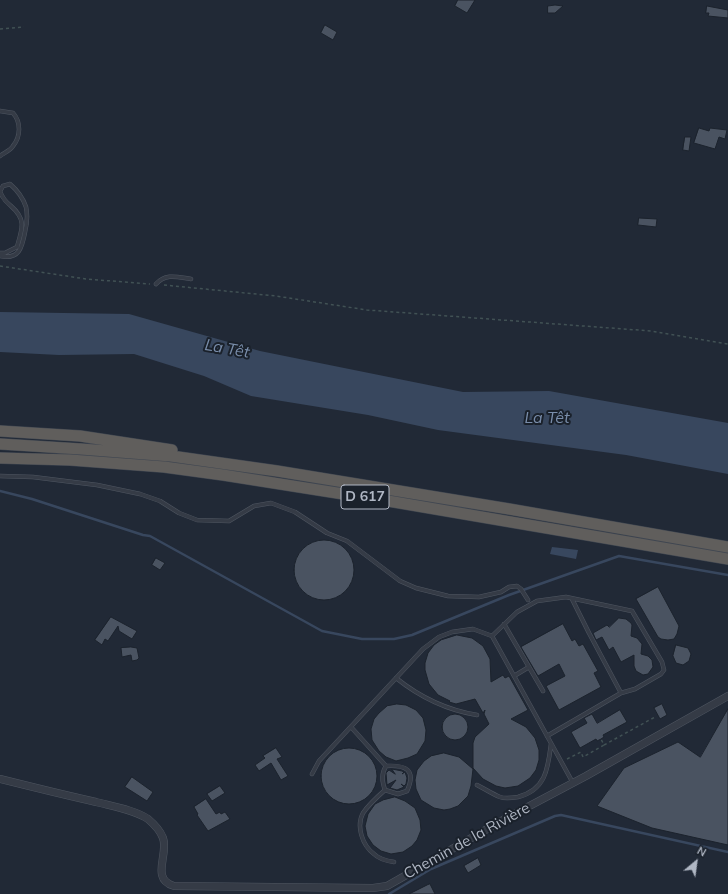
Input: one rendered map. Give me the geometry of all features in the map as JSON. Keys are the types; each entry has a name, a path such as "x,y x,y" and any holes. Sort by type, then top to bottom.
{"highway":[{"path":"0,430 80,436 158,447 277,471"},
{"name":"D 617","path":"0,444 172,456 277,471 728,547"},
{"name":"D 617","path":"0,458 70,460 164,467 223,475 386,500 728,559"}],"street":[{"name":"Chemin de la Rivière","path":"0,779 120,808 147,818 157,827 164,839 162,872 163,880 167,884 174,886 373,888 387,886 728,696"}],"lane":[{"path":"0,111 13,113 18,122 19,130 13,147 0,156"},
{"path":"0,252 5,253 16,247 22,223 20,214 2,197 0,192 3,186 10,184 16,189 26,206 28,216 27,224 23,247 17,254 7,258 0,256"},
{"path":"156,284 162,278 168,277 191,279"},
{"path":"0,476 33,477 97,485 140,494 160,501 179,513 197,520 229,522 254,506 271,504 295,512 327,533 347,541 400,581 416,588 448,596 479,597 501,592 509,587 516,586 523,591 528,600"},
{"path":"492,636 517,612 537,601 566,597 632,611 662,662 664,670 661,674 635,689 621,693 548,736"},
{"path":"572,599 621,693"},
{"path":"504,624 543,691"},
{"path":"312,774 319,761 423,649 439,637 452,632 473,629 492,636 573,783"},
{"path":"514,676 529,667"},
{"path":"396,678 435,704 477,715"},
{"path":"351,727 386,766"},
{"path":"477,785 501,797 513,798 529,794 544,779 552,744"},
{"path":"384,790 398,794 407,791 411,782 411,774 406,769 399,765 386,766"},
{"path":"384,790 382,779 383,770 386,766"},
{"path":"384,790 362,814 359,830 362,840 373,854 384,860 394,862"}],"path":[{"path":"0,28 24,27"},
{"path":"0,266 86,279 156,284 276,296 367,310 651,331 728,344"},
{"path":"562,762 581,752 583,757 655,717"},
{"path":"601,739 604,745"}],"water":[{"name":"La Têt","path":"0,312 129,314 260,351 463,392 549,391 728,423 728,474 626,455 438,430 368,415 251,396 204,376 134,354 59,355 0,352"},
{"path":"552,547 578,550 576,559 550,554"}],"building":[{"path":"458,0 475,0 467,13 455,6"},
{"path":"548,6 563,6 555,13 548,13"},
{"path":"707,6 728,10 728,18 708,16 709,13 706,13"},
{"path":"325,25 337,32 333,40 321,33"},
{"path":"699,128 709,131 710,128 727,130 725,139 719,137 715,149 694,143"},
{"path":"685,137 691,137 689,151 683,150"},
{"path":"639,218 657,219 656,227 638,225"},
{"path":"324,540 340,545 345,549 349,554 354,570 349,586 345,591 340,595 324,600 308,595 303,591 299,586 294,570 299,554 303,549 308,545"},
{"path":"156,558 165,563 160,570 152,565"},
{"path":"658,587 679,626 674,639 668,640 658,637 636,599"},
{"path":"111,617 137,631 132,639 119,631 118,626 108,641 105,639 102,645 95,640"},
{"path":"619,618 626,619 631,623 631,636 637,638 642,644 641,654 648,656 652,660 653,667 648,674 643,675 636,671 634,666 634,655 621,662 613,647 609,650 602,637 596,640 593,633 607,625 609,627"},
{"path":"563,624 572,641 575,639 579,646 583,644 598,671 594,673 601,687 559,710 546,686 565,676 559,664 538,676 521,647"},
{"path":"457,635 472,638 483,646 490,659 491,682 503,675 505,678 509,676 528,710 511,719 526,727 535,738 539,750 539,760 536,770 530,778 518,786 505,788 496,786 483,779 473,768 473,743 475,737 489,724 484,714 485,710 483,713 475,699 456,704 449,702 450,701 438,695 429,684 425,670 425,663 428,653 434,645 441,640"},
{"path":"676,645 688,648 691,654 689,661 683,665 676,663 673,656"},
{"path":"121,648 137,648 139,658 137,660 132,661 131,655 122,657"},
{"path":"397,704 406,705 416,710 423,718 426,730 425,741 417,754 396,761 386,757 379,751 372,740 371,729 374,719 379,713 387,706"},
{"path":"662,704 667,715 660,719 654,708"},
{"path":"728,709 728,845 652,828 597,806 624,768 678,742 700,757"},
{"path":"620,710 627,722 603,735 604,737 601,739 597,741 596,739 580,748 571,732 587,723 584,718 592,714 597,723"},
{"path":"455,714 464,718 468,727 464,736 455,740 446,736 442,727 446,718"},
{"path":"276,748 282,757 277,759 288,776 281,780 271,763 259,771 255,765 265,758 263,756"},
{"path":"349,748 360,750 369,756 375,765 377,776 375,787 369,796 360,802 349,804 338,802 329,796 323,787 321,776 323,765 329,756 338,750"},
{"path":"444,753 459,757 473,769 468,796 458,806 444,810 434,808 421,800 416,789 415,780 417,770 424,761 431,756"},
{"path":"392,769 404,772 402,774 405,772 407,778 406,784 404,786 401,784 404,787 397,790 390,788 396,780 387,785 386,773 389,770 395,774"},
{"path":"132,777 153,792 147,801 125,787"},
{"path":"220,786 225,793 212,801 207,794"},
{"path":"395,797 405,801 415,808 420,820 421,830 417,840 412,846 403,852 391,854 381,851 373,845 367,836 365,826 368,814 375,804"},
{"path":"206,799 216,814 225,812 230,819 208,831 197,815 198,814 194,807"},
{"path":"478,858 481,865 468,873 464,866"},
{"path":"430,884 435,894 409,894 427,885"}],"waterway":[{"path":"0,491 32,499 150,536 322,631 362,639 394,639 412,635 509,595 619,556 728,575"},
{"path":"389,894 431,869 555,816 561,815 728,852"}]}
